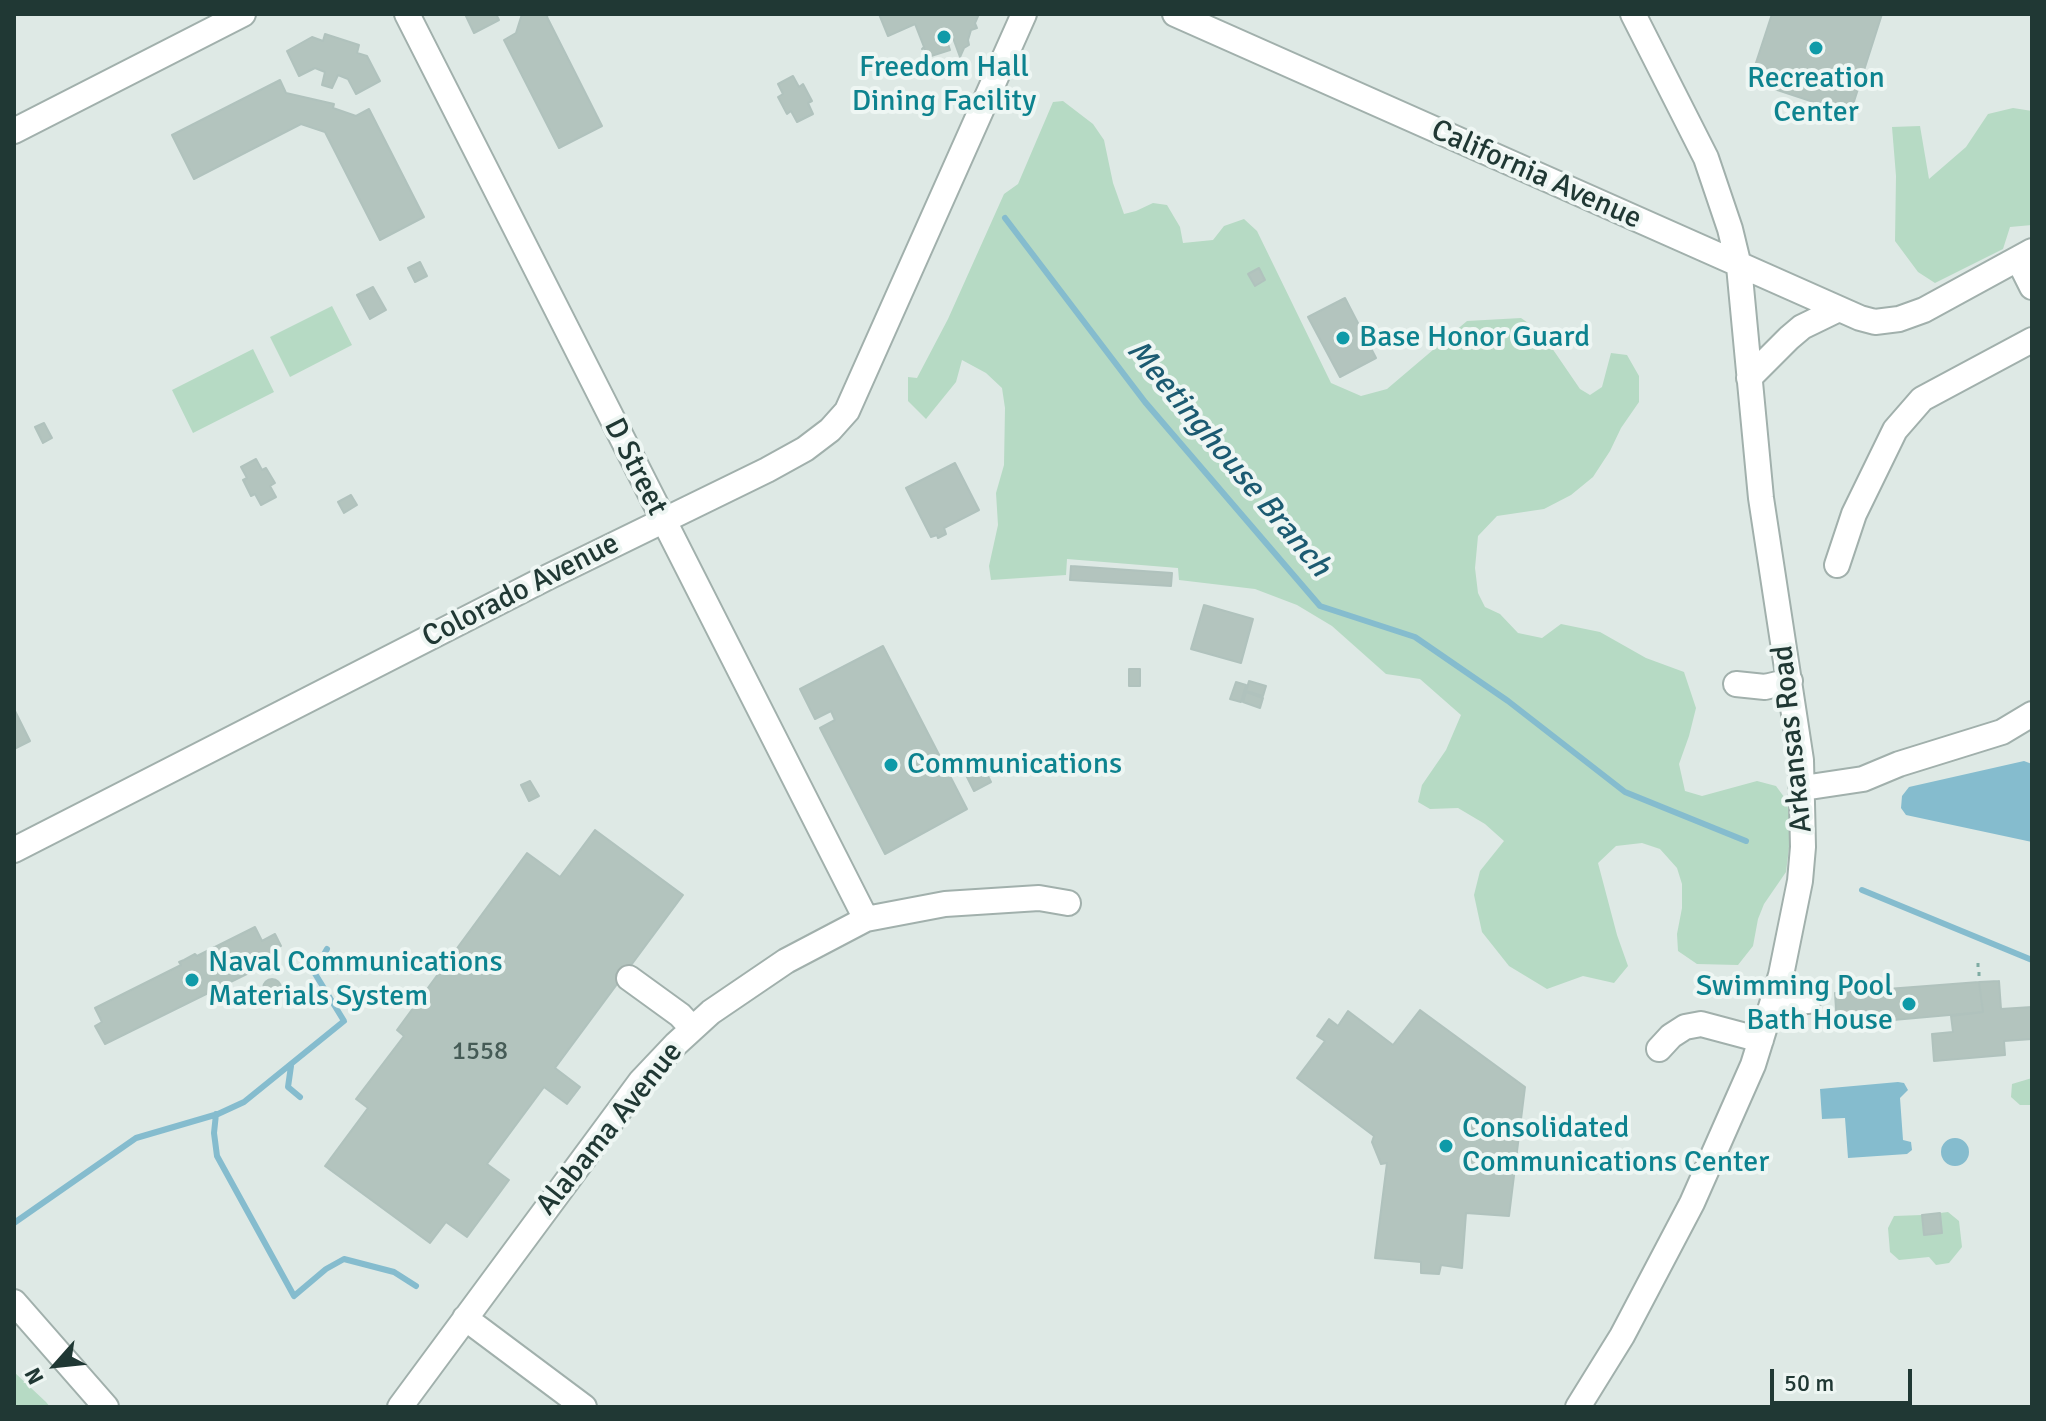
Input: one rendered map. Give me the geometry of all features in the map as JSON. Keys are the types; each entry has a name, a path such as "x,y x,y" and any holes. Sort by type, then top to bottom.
{"street":[{"path":"14,131 243,14"},
{"name":"D Street","path":"407,14 866,919"},
{"name":"Colorado Avenue","path":"14,850 548,577 780,463 805,449 839,421 856,391 1024,14"},
{"name":"California Avenue","path":"1175,14 1837,310 1875,322 1899,319 1924,310 2025,255"},
{"name":"Arkansas Road","path":"1578,1407 1628,1325 1692,1203 1734,1110 1773,1003 1789,941 1803,847 1803,788 1790,681 1761,498 1739,266 1706,158 1633,14"},
{"path":"2025,255 2032,287"},
{"path":"1749,378 1802,327 1837,310"},
{"path":"1837,565 1854,514 1895,430 1922,399 2032,340"},
{"path":"1736,684 1765,687 1790,681"},
{"path":"1803,788 1863,779 1899,764 2002,732 2032,714"},
{"name":"Alabama Avenue","path":"400,1407 641,1081 692,1028 754,981 823,940 866,919 945,904 1039,898 1068,903"},
{"path":"629,978 680,1015 692,1028"},
{"path":"1773,1003 1808,1001"},
{"path":"1659,1049 1685,1027 1701,1024 1761,1040"},
{"path":"14,1302 106,1407"},
{"path":"465,1318 584,1407"}],"green space":[{"path":"1063,101 1093,124 1104,140 1113,183 1124,214 1153,203 1167,205 1180,227 1183,243 1213,240 1224,226 1244,219 1257,231 1331,383 1361,396 1387,389 1467,321 1521,318 1541,332 1580,389 1590,395 1602,387 1611,353 1627,355 1639,376 1639,402 1610,451 1593,477 1571,495 1544,509 1497,516 1478,536 1475,568 1478,593 1485,607 1500,614 1518,633 1542,638 1561,624 1600,632 1646,658 1684,672 1696,708 1679,764 1685,791 1702,796 1757,781 1776,786 1787,801 1791,832 1786,872 1764,904 1753,946 1738,965 1697,964 1678,951 1682,884 1677,868 1660,849 1642,843 1616,846 1598,863 1628,966 1614,983 1583,976 1547,989 1509,966 1482,932 1474,895 1480,871 1504,841 1485,824 1458,808 1430,809 1418,802 1422,785 1446,750 1461,715 1420,679 1386,674 1332,626 1297,605 1255,589 1179,580 1178,568 1067,559 1066,575 991,580 989,566 998,525 996,493 1004,465 1005,408 1002,388 986,373 962,360 956,382 926,419 908,401 908,377 917,378 948,319 1004,194 1018,184 1053,102"},
{"path":"2013,108 2032,111 2032,225 2010,227 2003,249 1935,283 1918,272 1895,241 1896,176 1892,127 1920,126 1929,179 1966,147 1988,114"},
{"path":"332,306 352,345 290,377 270,337"},
{"path":"253,349 274,392 193,433 172,390"},
{"path":"2032,1078 2032,1105 2020,1105 2011,1097 2012,1084"},
{"path":"1948,1212 1959,1221 1962,1247 1949,1263 1936,1265 1929,1257 1899,1260 1890,1252 1888,1228 1894,1216 1922,1215 1924,1235 1942,1233 1940,1213"},
{"path":"14,1372 46,1402 50,1407 14,1407"}],"water":[{"path":"2024,761 2032,764 2032,842 1906,815 1901,808 1902,796 1909,787"},
{"path":"1904,1083 1908,1090 1900,1098 1903,1140 1911,1142 1912,1150 1907,1154 1848,1158 1845,1118 1822,1119 1820,1089"},
{"path":"1955,1138 1965,1142 1969,1152 1965,1162 1955,1166 1945,1162 1941,1152 1945,1142"}],"building":[{"path":"465,14 496,14 499,20 474,33"},
{"path":"522,14 548,14 602,126 559,148 504,40 516,33"},
{"name":"Freedom Hall Dining Facility","path":"879,14 979,14 975,23 977,28 971,30 969,45 960,57 953,38 947,41 950,50 928,57 922,49 924,47 915,24 888,36"},
{"name":"Recreation Center","path":"1772,14 1882,14 1850,114 1750,81"},
{"path":"325,34 359,45 357,53 367,56 380,81 356,94 348,79 338,75 332,88 322,85 325,72 315,68 299,76 287,51 312,37 323,41"},
{"path":"793,76 799,87 803,84 812,101 808,103 813,114 797,122 791,111 787,114 778,97 783,94 778,84"},
{"path":"280,80 286,93 334,104 333,108 356,116 369,109 424,217 380,240 325,132 301,124 194,179 172,135"},
{"path":"420,262 427,276 415,282 408,268"},
{"path":"1259,268 1265,280 1255,286 1248,274"},
{"path":"373,287 386,310 370,319 357,295"},
{"name":"Base Honor Guard","path":"1345,298 1376,358 1340,377 1308,317"},
{"path":"44,423 52,438 43,443 35,427"},
{"path":"256,459 275,483 270,486 276,497 261,505 255,494 251,496 241,467"},
{"path":"955,463 979,510 944,528 946,534 931,537 906,488"},
{"path":"351,495 357,505 344,513 338,502"},
{"path":"1071,566 1172,573 1171,586 1070,580"},
{"path":"1204,605 1253,619 1241,663 1191,649"},
{"name":"Communications","path":"883,646 967,809 885,854 820,728 835,720 831,711 815,719 800,689"},
{"path":"1129,669 1140,669 1140,686 1129,686"},
{"path":"1249,681 1266,686 1263,696 1246,691"},
{"path":"1236,682 1246,685 1241,702 1230,699"},
{"path":"1246,692 1263,698 1260,708 1243,702"},
{"path":"14,709 30,741 14,749"},
{"path":"982,764 991,782 974,791 965,773"},
{"path":"530,781 539,796 529,801 521,785"},
{"path":"595,830 683,895 555,1068 580,1087 567,1104 544,1087 487,1164 509,1180 467,1237 446,1222 430,1243 325,1166 368,1108 356,1099 404,1036 397,1030 527,853 560,877"},
{"name":"Naval Communications Materials System","path":"255,927 262,941 275,934 281,946 274,950 277,956 271,962 105,1044 95,1026 102,1022 95,1008 181,965 179,962"},
{"path":"272,979 281,988 272,997 263,988"},
{"name":"Swimming Pool Bath House","path":"1999,981 2001,1009 2032,1007 2032,1039 2004,1041 2005,1055 1934,1061 1932,1034 1953,1032 1951,1016 1983,1012 1979,982"},
{"name":"Swimming Pool Bath House","path":"1979,982 1983,1012 1837,1025 1835,993"},
{"name":"Consolidated Communications Center","path":"1420,1010 1525,1087 1509,1216 1466,1213 1462,1268 1441,1265 1439,1274 1421,1273 1421,1262 1375,1258 1387,1163 1381,1164 1372,1142 1374,1136 1297,1078 1325,1041 1317,1036 1329,1019 1338,1026 1348,1011 1393,1045"},
{"path":"1940,1213 1942,1233 1924,1235 1922,1215"}],"waterway":[{"name":"Meetinghouse Branch","path":"1005,218 1145,402 1320,606 1415,637 1508,701 1625,792 1746,841"},
{"name":"Meetinghouse Branch","path":"1862,890 2032,960"},
{"path":"14,1223 136,1138 218,1114 244,1102 344,1021 314,972 327,949"},
{"path":"291,1066 288,1087 300,1097"},
{"path":"216,1114 214,1133 217,1156 294,1296 326,1269 344,1259 394,1272 416,1286"}],"place":[{"name":"Freedom Hall Dining Facility","path":"944,37"},
{"name":"Recreation Center","path":"1816,48"},
{"name":"Base Honor Guard","path":"1343,338"},
{"name":"Communications","path":"891,765"},
{"name":"Naval Communications Materials System","path":"192,980"},
{"name":"Swimming Pool Bath House","path":"1909,1004"},
{"name":"Consolidated Communications Center","path":"1446,1146"}]}
